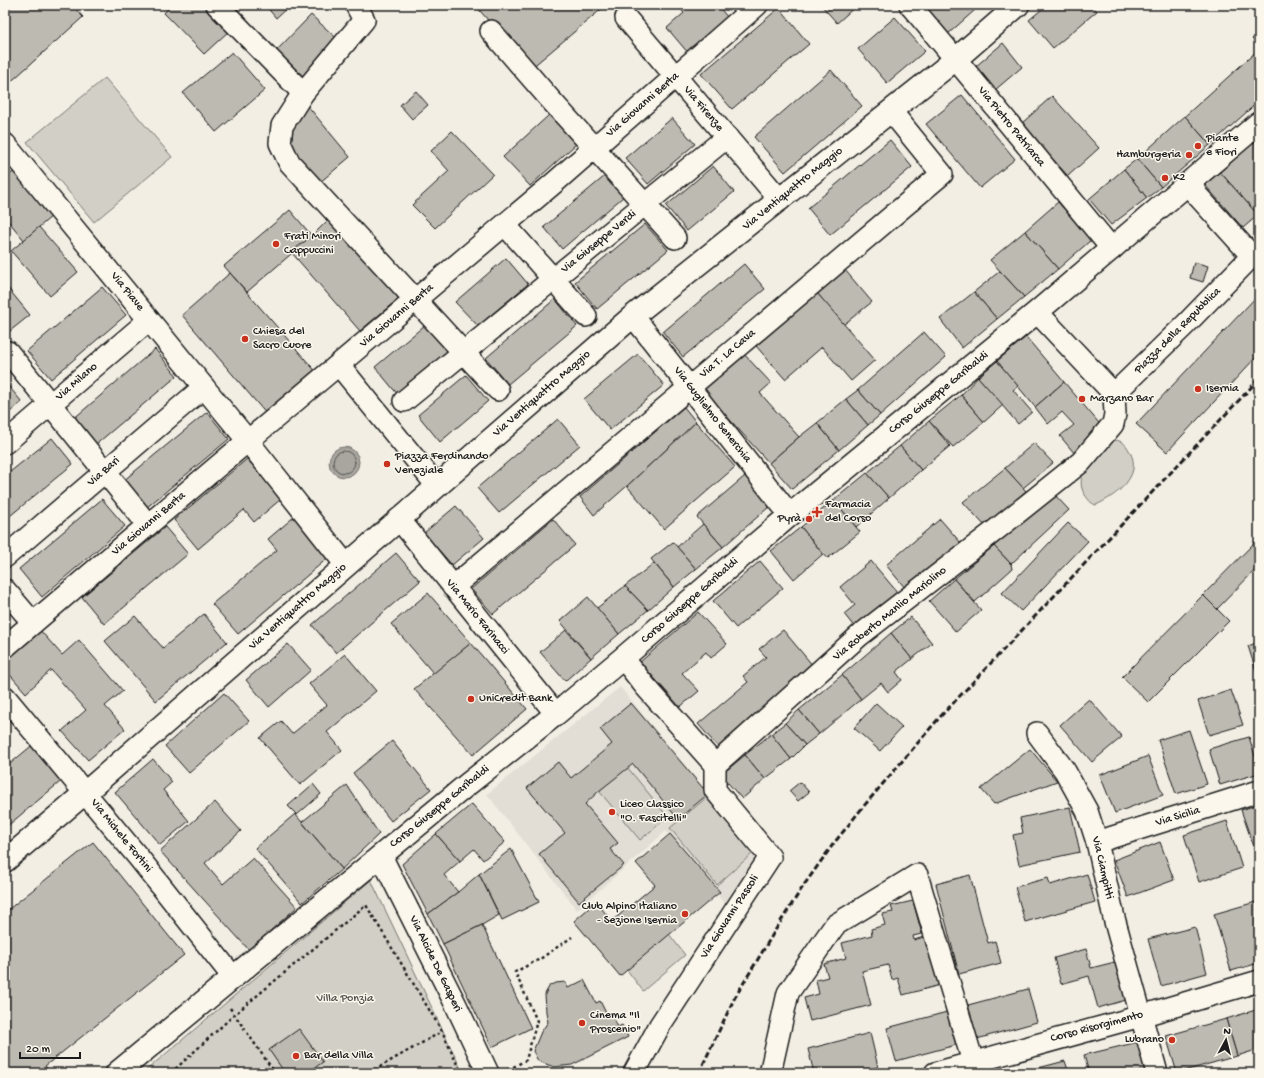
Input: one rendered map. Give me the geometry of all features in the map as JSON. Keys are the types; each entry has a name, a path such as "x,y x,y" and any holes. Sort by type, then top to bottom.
{"main road":[{"name":"Via Ventiquattro Maggio","path":"5,861 633,316 956,59 1018,5"},
{"name":"Corso Giuseppe Garibaldi","path":"117,1073 497,760 556,714 790,515 1038,312 1259,123"}],"street":[{"path":"217,5 303,93"},
{"path":"356,5 364,20 303,93 282,126 280,143 289,162 498,390"},
{"name":"Via Giovanni Berta","path":"33,623 505,225 758,5"},
{"name":"Via Pietro Patriarca","path":"910,5 1112,249"},
{"name":"Via Firenze","path":"626,18 780,200"},
{"name":"Via Giuseppe Verdi","path":"491,31 593,148 675,238"},
{"name":"Via T. La Cava","path":"453,587 942,174 891,111"},
{"name":"Via Giuseppe Verdi","path":"404,401 727,137"},
{"name":"Via Piave","path":"5,144 248,441 346,565"},
{"name":"Piazza della Repubblica","path":"1114,394 1257,252 1196,194 1192,181"},
{"name":"Via Giuseppe Verdi","path":"505,225 586,316"},
{"path":"1038,312 1114,394"},
{"name":"Via Guglielmo Senerchia","path":"633,316 790,515"},
{"name":"Via Milano","path":"5,443 149,320"},
{"path":"8,352 148,525"},
{"path":"339,365 437,486"},
{"name":"Via Bari","path":"5,557 204,387"},
{"name":"Via Roberto Manlio Mariolino","path":"715,765 859,636 998,529 1081,462 1113,424 1115,414 1114,394"},
{"name":"Via Mario Farinacci","path":"399,519 556,714"},
{"path":"5,590 33,623 5,647"},
{"path":"623,658 645,686 715,765"},
{"name":"Via Michele Fortini","path":"5,697 86,792 234,978"},
{"name":"Via Ciampitti","path":"1036,733 1065,771 1086,811 1097,842 1114,918 1156,1073"},
{"name":"Via Giovanni Pascoli","path":"634,1073 660,1025 770,857 715,790 715,765"},
{"name":"Via Sicilia","path":"1097,842 1259,791"},
{"name":"Via Alcide De Gasperi","path":"380,856 456,1005 488,1073"},
{"path":"772,1073 771,1069 788,993 835,925 917,875 973,1062"},
{"name":"Corso Risorgimento","path":"935,1073 1141,1016 1259,981"}],"path":[{"path":"171,1073 235,1014 366,905 442,1031 461,1073"},
{"path":"512,1068 526,1060 537,1021 515,972 540,959 572,937"},
{"path":"235,1014 275,1073"},
{"path":"369,1073 442,1031"}],"shaded area":[{"name":"Liceo Classico \"O. Fascitelli\"","path":"620,687 759,855 727,907 666,831 577,910 487,794"}],"green space":[{"path":"105,78 172,157 94,222 27,142"},
{"path":"1111,440 1120,441 1126,446 1133,461 1133,469 1130,477 1119,491 1096,505 1085,495 1081,479 1088,464"},
{"path":"627,767 668,817 640,840 599,791"},
{"path":"706,798 753,853 717,885 670,828"},
{"name":"Villa Ponzia","path":"371,880 463,1073 143,1073"},
{"path":"669,934 685,955 643,991 627,970"}],"water":[{"path":"344,447 355,451 359,462 355,473 344,477 333,473 329,462 333,451"}],"building":[{"path":"6,5 72,5 83,17 5,87"},
{"path":"171,5 206,5 230,30 204,54 164,13"},
{"path":"265,5 290,5 276,18"},
{"path":"475,5 604,5 605,6 530,69"},
{"path":"677,5 717,5 729,19 689,54 667,28 684,13"},
{"path":"821,5 857,5 837,23"},
{"path":"928,5 970,5 975,10 948,34 925,7"},
{"path":"970,5 981,5 975,10"},
{"path":"1047,5 1091,5 1097,11 1053,48 1029,20"},
{"path":"779,8 809,44 732,109 701,74"},
{"path":"311,15 343,44 308,81 276,51"},
{"path":"895,17 925,51 887,83 858,49"},
{"path":"1259,32 1259,46 1252,39"},
{"path":"1003,43 1022,67 995,90 975,67"},
{"path":"1259,49 1259,101 1210,145 1185,116"},
{"path":"232,52 265,90 216,132 183,93"},
{"path":"831,70 862,106 785,172 754,137"},
{"path":"416,91 428,105 412,119 400,105"},
{"path":"962,95 1015,159 980,188 926,124"},
{"path":"1052,96 1099,148 1068,176 1021,124"},
{"path":"307,105 350,157 319,183 287,146 290,120"},
{"path":"549,115 576,144 530,186 503,157"},
{"path":"1185,116 1210,145 1161,187 1137,159"},
{"path":"672,118 695,144 648,184 625,158"},
{"path":"452,131 493,174 435,228 412,205 449,171 431,151"},
{"path":"1259,138 1259,216 1220,172"},
{"path":"890,140 912,167 830,235 808,208"},
{"path":"1137,159 1161,187 1147,198 1124,169"},
{"path":"713,166 734,192 687,231 666,206"},
{"path":"1124,169 1147,198 1111,225 1089,199"},
{"path":"13,172 52,216 24,240 5,217 5,179"},
{"path":"1220,172 1258,215 1243,228 1205,185"},
{"path":"605,176 623,197 562,249 544,227"},
{"path":"1058,202 1091,240 1058,269 1025,231"},
{"name":"Frati Minori Cappuccini","path":"290,210 312,236 247,292 224,266"},
{"path":"330,218 399,298 360,331 291,252 312,236"},
{"path":"645,224 668,250 597,309 575,282"},
{"path":"39,227 78,272 50,296 11,251"},
{"path":"1025,231 1058,269 1024,297 990,260"},
{"path":"506,258 528,284 478,326 455,302"},
{"path":"1194,262 1208,266 1203,282 1190,278"},
{"path":"744,264 765,289 683,357 663,332"},
{"path":"845,270 872,302 843,325 817,293"},
{"path":"1000,271 1024,297 997,319 974,292"},
{"name":"Chiesa del Sacro Cuore","path":"230,273 318,374 268,416 182,315"},
{"path":"7,287 30,315 5,335 5,289"},
{"path":"102,287 126,315 51,379 27,351"},
{"path":"974,292 997,319 962,348 940,319"},
{"path":"817,293 875,360 851,381 822,347 785,379 756,346"},
{"name":"Isernia","path":"1259,294 1259,354 1167,452 1136,424"},
{"path":"555,299 577,326 508,384 486,358"},
{"path":"425,325 449,353 399,396 375,367"},
{"path":"924,332 946,357 880,415 858,390"},
{"path":"1026,337 1064,382 1035,407 997,361"},
{"path":"155,349 177,376 94,446 72,420"},
{"path":"743,353 771,383 760,393 799,437 769,463 703,390"},
{"path":"638,354 664,385 610,430 584,399"},
{"path":"997,361 1018,386 1013,390 1032,412 1018,424 978,377"},
{"path":"466,375 488,401 440,442 418,415"},
{"path":"978,377 1003,405 984,422 961,395"},
{"path":"5,382 22,402 5,416"},
{"path":"1064,382 1104,429 1075,454 1060,436 1074,425 1062,412 1048,424 1035,407"},
{"path":"858,390 880,415 868,425 846,399"},
{"path":"961,395 984,422 953,447 929,421"},
{"path":"846,399 868,425 839,450 817,423"},
{"path":"684,407 696,422 594,515 580,497"},
{"path":"207,412 229,439 146,508 123,481"},
{"path":"558,419 580,445 499,513 477,488"},
{"path":"929,421 950,446 921,470 900,446"},
{"path":"696,422 735,467 664,529 627,486"},
{"path":"817,423 839,450 792,489 769,463"},
{"path":"52,438 73,464 5,520 5,476"},
{"path":"1034,443 1053,463 1023,488 1005,468"},
{"path":"900,446 921,470 889,498 867,473"},
{"path":"247,459 281,499 254,522 244,510 198,549 174,520"},
{"path":"1005,468 1026,491 985,526 963,502"},
{"path":"867,473 889,498 856,527 834,500"},
{"path":"745,476 770,506 723,547 697,517"},
{"path":"1053,493 1069,510 1011,564 994,546"},
{"path":"102,499 125,526 42,597 19,569"},
{"path":"834,500 860,532 828,558 801,527"},
{"path":"456,506 484,538 452,565 424,533"},
{"path":"295,516 329,557 238,634 212,604 277,550 268,539"},
{"path":"553,519 575,545 493,614 471,589"},
{"path":"940,519 961,543 906,589 886,565"},
{"path":"1068,523 1088,541 1021,611 1002,593"},
{"path":"703,524 723,547 696,569 677,547"},
{"path":"165,527 188,554 104,624 82,597"},
{"path":"801,527 823,554 794,579 771,551"},
{"path":"1259,538 1259,566 1217,609 1203,595"},
{"path":"673,542 696,569 674,587 651,559"},
{"path":"994,546 1011,564 1012,569 975,602 954,579"},
{"path":"396,553 420,581 336,653 312,625"},
{"path":"760,561 783,588 736,628 713,601"},
{"path":"871,561 898,593 856,629 844,614 855,605 840,587"},
{"path":"654,563 674,587 648,610 625,586"},
{"path":"954,579 981,610 956,632 929,601"},
{"path":"625,586 648,610 619,634 597,608"},
{"path":"428,593 471,643 434,674 391,624"},
{"path":"1203,595 1229,621 1148,702 1122,677"},
{"path":"588,597 619,634 591,658 560,621"},
{"path":"698,612 727,644 711,658 706,652 682,673 699,691 680,707 640,662"},
{"path":"204,614 227,642 156,701 105,641 135,616 163,648"},
{"path":"911,617 932,643 912,659 891,633"},
{"path":"38,628 62,655 79,640 123,691 105,706 125,729 88,760 62,731 86,710 51,670 26,693 5,669 5,657"},
{"path":"566,630 591,658 565,681 540,652"},
{"path":"783,630 814,667 719,748 698,724 748,682 743,676 766,657 759,649"},
{"path":"891,633 912,659 896,672 902,680 888,692 881,683 861,699 842,675"},
{"path":"1259,642 1259,680 1248,646"},
{"name":"UniCredit Bank","path":"471,643 527,709 473,755 414,689"},
{"path":"288,644 311,670 269,707 246,680"},
{"path":"345,654 376,691 327,732 342,750 300,785 260,738 281,721 292,734 327,705 309,684"},
{"path":"842,675 861,699 819,734 799,710"},
{"path":"1231,690 1243,725 1209,735 1198,701"},
{"path":"224,693 249,721 189,773 165,746"},
{"path":"1089,699 1122,737 1092,762 1060,725"},
{"path":"631,703 708,794 678,819 633,764 599,791 585,804 618,843 610,849 624,865 579,902 539,854 565,833 527,788 558,762 571,778 612,744 600,729"},
{"path":"876,703 902,727 880,751 854,728"},
{"path":"799,710 819,734 805,745 785,723"},
{"path":"785,723 805,745 791,759 771,734"},
{"path":"1189,730 1207,784 1176,794 1158,740"},
{"path":"771,734 791,759 765,779 745,755"},
{"path":"1249,737 1259,773 1220,785 1209,749"},
{"path":"392,741 431,789 391,821 353,773"},
{"path":"36,742 66,777 5,828 5,768"},
{"path":"1030,749 1057,781 994,804 981,789"},
{"path":"745,755 765,779 742,799 721,775"},
{"path":"1148,756 1163,795 1115,813 1100,775"},
{"path":"153,759 172,782 163,790 189,821 160,845 115,792"},
{"path":"800,782 809,792 798,801 789,791"},
{"path":"313,784 321,794 297,815 288,806"},
{"path":"347,785 379,834 342,869 302,822"},
{"path":"215,802 241,831 205,863 223,884 253,858 297,907 249,950 160,851"},
{"path":"472,804 505,842 483,860 474,849 460,861 436,834"},
{"path":"1259,804 1259,862 1241,810"},
{"path":"1070,807 1080,852 1019,865 1013,835 1023,833 1020,818"},
{"path":"295,814 342,869 302,903 255,848"},
{"path":"1227,821 1242,868 1199,882 1184,835"},
{"path":"436,834 460,861 444,875 458,892 428,914 402,864"},
{"path":"670,834 720,892 620,976 574,921 596,902 612,921 655,885 636,863"},
{"path":"93,842 184,955 45,1066 51,1073 5,1073 5,912"},
{"path":"1160,842 1174,880 1128,897 1114,860"},
{"path":"511,849 539,902 502,920 479,874"},
{"path":"479,874 499,915 443,944 428,914 458,892"},
{"path":"1087,874 1095,902 1025,922 1015,887 1048,878 1050,885"},
{"path":"970,875 988,943 995,941 1001,963 959,974 936,884"},
{"path":"913,901 922,934 913,936 914,940 927,936 940,985 903,995 898,978 892,980 888,965 862,971 871,1005 810,1021 804,998 819,994 816,980 828,977 824,964 846,958 842,943 872,935 871,929 885,925 882,914 893,912 891,906"},
{"path":"1259,901 1259,963 1231,971 1214,914"},
{"path":"482,925 531,1028 492,1047 443,944"},
{"path":"1195,927 1207,973 1161,986 1148,939"},
{"path":"1086,949 1091,968 1115,962 1126,1000 1098,1008 1089,976 1061,984 1054,958"},
{"name":"Cinema \"Il Proscenio\"","path":"584,980 596,1003 600,1001 607,1015 611,1013 618,1027 622,1025 628,1037 572,1065 554,1067 538,1061 533,1051 541,1032 548,1022 545,994 550,985 565,982 568,988"},
{"path":"1028,989 1037,1022 977,1039 968,1005"},
{"path":"1259,1009 1259,1049 1237,1056 1226,1019"},
{"path":"947,1012 956,1045 896,1061 887,1028"},
{"path":"1226,1019 1237,1056 1177,1073 1166,1036"},
{"name":"Bar della Villa","path":"299,1029 323,1062 307,1073 285,1073 269,1050"},
{"path":"870,1033 878,1067 854,1073 814,1073 808,1049"},
{"path":"1138,1042 1146,1073 1089,1073 1084,1055"},
{"path":"1065,1061 1069,1073 1019,1073"}],"railway":[{"path":"699,1073 734,999 776,929 804,885 834,843 863,807 940,717 1259,379"}],"place":[{"name":"Piante e Fiori","path":"1198,146"},
{"name":"Hamburgeria","path":"1189,155"},
{"name":"K2","path":"1165,178"},
{"name":"Frati Minori Cappuccini","path":"276,244"},
{"name":"Chiesa del Sacro Cuore","path":"245,339"},
{"name":"Isernia","path":"1198,389"},
{"name":"Marzano Bar","path":"1082,399"},
{"name":"Piazza Ferdinando Veneziale","path":"387,464"},
{"name":"Farmacia del Corso","path":"817,512"},
{"name":"Pyrà","path":"809,519"},
{"name":"UniCredit Bank","path":"471,699"},
{"name":"Liceo Classico \"O. Fascitelli\"","path":"612,812"},
{"name":"Club Alpino Italiano - Sezione Isernia","path":"685,914"},
{"name":"Cinema \"Il Proscenio\"","path":"582,1023"},
{"name":"Lubrano","path":"1172,1040"},
{"name":"Bar della Villa","path":"296,1056"}]}
